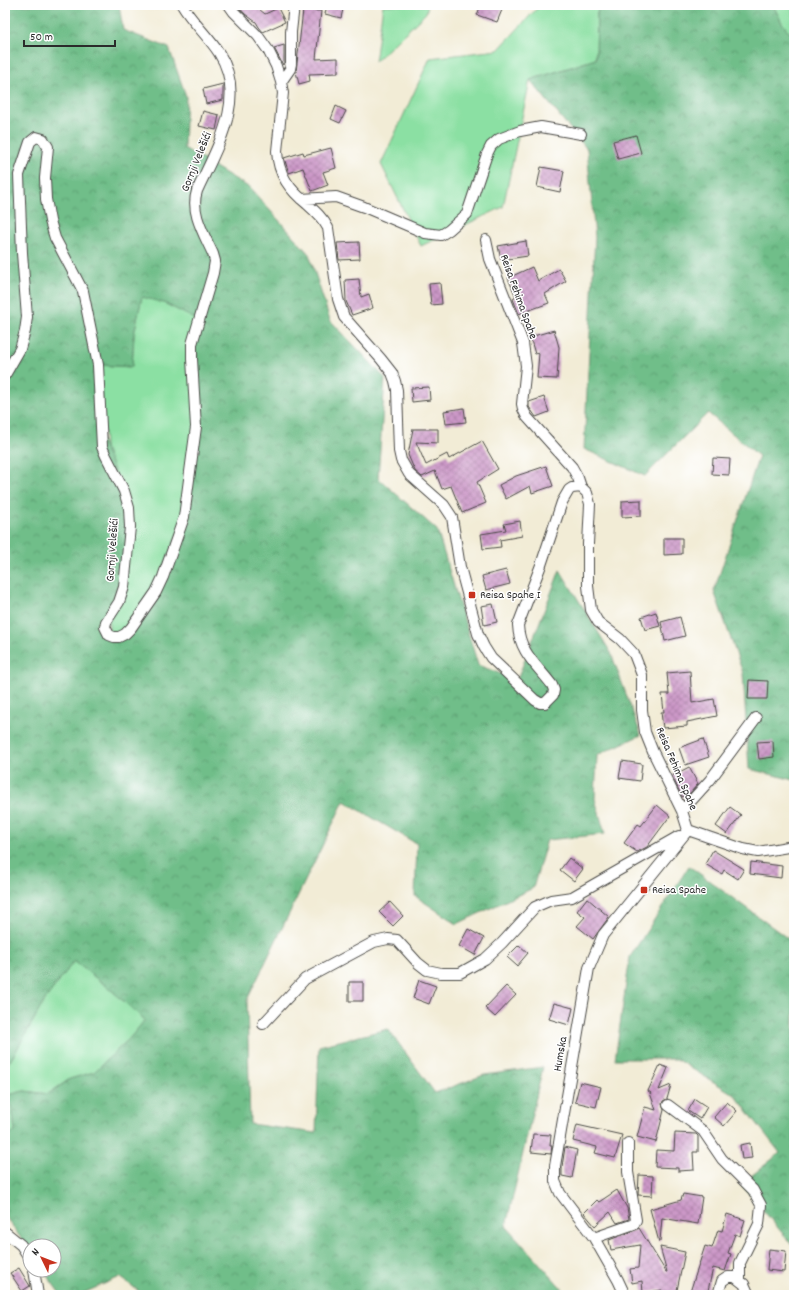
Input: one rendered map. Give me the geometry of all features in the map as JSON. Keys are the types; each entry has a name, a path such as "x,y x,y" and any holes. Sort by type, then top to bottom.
{"street":[{"name":"Gornji Velešići","path":"5,375 20,349 27,317 22,252 19,175 30,142 36,137 40,137 46,142 48,152 45,178 46,199 50,222 55,238 83,291 98,365 102,447 124,491 129,508 130,527 124,587 119,602 106,622 105,627 109,635 119,637 131,628 156,592 163,577 184,516 196,428 192,344 213,273 215,261 196,212 195,202 197,191 227,123 230,109 230,85 225,65 219,53 182,5"},
{"path":"229,5 258,36 268,50 276,66 281,82 282,103 277,161 291,190 317,213 328,228 338,299 344,318 392,373 397,390 399,451 404,467 416,481 444,505 452,517 460,567 478,634 484,647 492,658 535,700 540,703 545,703 549,700 553,695 554,690 549,681 524,651 518,636 518,625 541,565 562,502 569,490 576,487 581,487"},
{"path":"281,82 290,69 291,64 291,32 294,5"},
{"path":"301,199 336,198 364,207 425,233 441,235 453,228 467,214 487,154 499,139 520,131 541,127 581,134"},
{"name":"Reisa Fehima Spahe","path":"486,240 490,259 523,343 526,366 523,409 527,418 572,467 581,487 588,493 590,504 588,551 589,600 591,610 598,622 620,639 634,654 642,675 642,710 645,732 653,752 682,811 686,831 743,849 758,852 794,846"},
{"path":"682,811 710,780 756,718"},
{"path":"263,1024 305,979 374,942 388,938 397,940 418,962 428,970 441,973 460,973 485,959 535,907 551,900 572,897 686,831"},
{"name":"Humska","path":"625,1295 594,1238 560,1193 555,1181 555,1166 589,968 603,935 686,831"},
{"path":"668,1105 703,1131 722,1159 753,1190 761,1204 759,1224 740,1263 740,1280"},
{"path":"594,1238 634,1224 636,1220 628,1172 628,1143"},
{"path":"5,1232 22,1247"},
{"path":"718,1295 722,1281 728,1277 735,1277 740,1280 744,1284 749,1295"},
{"path":"35,1278 38,1295"}],"green space":[{"path":"5,5 119,5 123,30 169,48 186,96 184,148 250,188 309,254 330,320 385,378 378,478 437,530 478,665 517,680 560,570 611,653 641,735 597,755 595,799 605,834 547,840 533,888 457,924 415,896 417,844 344,801 247,1000 250,1124 316,1133 319,1046 388,1029 435,1093 484,1075 543,1067 506,1226 565,1292 559,1295 144,1295 120,1277 79,1295 61,1295 49,1278 62,1278 62,1238 22,1238 22,1240 5,1216 5,1136 15,1132 13,1113 8,1095 24,1091 48,1094 70,1079 94,1072 129,1039 145,1020 109,988 74,961 46,998 12,1058 5,1066","holes":["142,297 164,303 199,321 192,359 196,427 184,517 148,605 119,637 105,627 124,587 129,508 101,438 99,365 132,367 134,334"]},
{"path":"383,5 428,5 426,13 375,62"},
{"path":"540,5 600,5 597,13 596,59 530,80 503,207 421,246 381,164 430,58 498,50"},
{"path":"600,5 773,5 782,23 794,38 794,780 749,769 743,673 714,591 759,456 708,413 645,476 584,449 595,237 587,149 530,80 596,59 597,13"},
{"path":"773,5 794,5 794,38 782,23"},
{"path":"142,296 164,303 200,321 196,427 184,517 163,577 125,634 109,635 106,456 98,365 132,367 134,334"},
{"path":"689,866 794,943 794,1247 741,1184 780,1153 735,1095 676,1059 615,1059 630,957"},
{"path":"74,961 109,988 145,1020 129,1039 94,1072 70,1079 48,1094 24,1091 8,1095 13,1113 15,1132 5,1136 5,1066 12,1058 46,998"}],"building":[{"path":"237,5 254,5 265,14 278,8 285,22 263,32 256,22 245,14"},
{"path":"327,5 344,5 341,18 325,14"},
{"path":"481,5 504,5 497,22 477,15"},
{"path":"303,10 321,11 316,59 338,58 338,73 309,74 310,81 299,84 296,72"},
{"path":"284,45 284,63 283,65 274,48"},
{"path":"223,84 223,100 206,104 203,89"},
{"path":"336,106 346,111 340,123 331,119"},
{"path":"203,111 219,115 216,130 199,126"},
{"path":"636,135 641,153 618,159 613,141"},
{"path":"331,148 336,168 323,172 328,185 312,191 303,168 289,173 284,158 303,152 304,155"},
{"path":"541,167 564,171 560,192 537,187"},
{"path":"526,241 528,256 501,260 498,246"},
{"path":"359,242 360,259 339,260 337,243"},
{"path":"532,267 538,281 559,269 566,281 545,294 549,303 519,314 513,299 516,297 508,278"},
{"path":"359,279 361,297 369,294 373,308 352,315 346,301 345,280"},
{"path":"440,283 442,304 431,305 429,284"},
{"path":"554,330 559,347 557,379 537,378 539,353 535,354 530,337"},
{"path":"429,387 430,400 412,402 411,388"},
{"path":"544,397 549,412 536,417 529,407 529,402"},
{"path":"464,408 466,422 446,424 444,411"},
{"path":"413,429 438,429 438,443 416,442 426,465 447,454 449,459 482,441 498,469 477,482 486,503 462,513 451,486 442,489 435,471 422,477 415,471 408,455"},
{"path":"713,458 730,459 729,475 712,474"},
{"path":"546,466 553,486 532,493 530,486 506,499 499,485 516,476"},
{"path":"641,500 641,516 622,517 622,501"},
{"path":"520,521 522,536 500,540 501,547 483,549 481,534 506,530 504,524"},
{"path":"664,538 682,538 682,554 664,555"},
{"path":"506,570 510,584 486,590 482,576"},
{"path":"493,604 497,622 484,625 481,606"},
{"path":"656,612 660,626 645,630 641,617"},
{"path":"680,617 685,636 665,641 661,622"},
{"path":"690,671 692,703 714,699 717,716 687,722 687,726 663,728 661,712 664,712 662,694 669,694 667,673"},
{"path":"749,680 768,681 767,699 748,699"},
{"path":"703,739 709,757 685,765 679,748"},
{"path":"773,741 774,757 759,759 757,742"},
{"path":"622,761 642,764 640,781 619,778"},
{"path":"689,767 698,784 690,793 682,797 672,776"},
{"path":"657,805 670,816 647,847 637,852 624,843 638,824 641,826"},
{"path":"730,807 741,815 727,834 716,826"},
{"path":"713,850 744,869 738,879 724,870 722,874 705,864"},
{"path":"569,858 583,869 574,881 560,870"},
{"path":"751,862 782,866 781,878 750,874"},
{"path":"587,898 609,917 593,939 577,926 585,917 577,911"},
{"path":"390,902 403,916 393,926 379,912"},
{"path":"468,929 484,938 475,955 459,946"},
{"path":"519,945 528,953 517,966 507,957"},
{"path":"419,980 436,986 429,1004 413,998"},
{"path":"349,982 363,982 363,1001 349,1001"},
{"path":"506,986 516,995 495,1017 485,1008"},
{"path":"554,1003 573,1008 569,1025 549,1019"},
{"path":"660,1065 668,1068 659,1090 671,1085 667,1099 663,1101 662,1104 664,1110 656,1142 637,1137 645,1107 656,1110 651,1093 648,1091"},
{"path":"580,1082 601,1087 596,1107 575,1102"},
{"path":"695,1099 707,1107 700,1119 688,1111"},
{"path":"727,1102 737,1111 724,1126 714,1117"},
{"path":"577,1125 622,1135 615,1158 595,1153 597,1147 573,1141"},
{"path":"675,1133 696,1134 698,1136 698,1152 693,1152 694,1170 678,1171 678,1168 655,1167 656,1150 674,1151"},
{"path":"533,1134 551,1135 551,1154 531,1152"},
{"path":"750,1143 752,1158 742,1159 740,1145"},
{"path":"565,1147 577,1150 572,1178 562,1176"},
{"path":"639,1175 653,1176 652,1196 638,1195"},
{"path":"617,1190 627,1208 629,1219 617,1223 610,1212 595,1226 584,1213 597,1200 599,1202"},
{"path":"683,1194 702,1197 698,1224 662,1218 659,1242 650,1209 681,1200"},
{"path":"727,1214 745,1220 740,1236 735,1234 728,1253 731,1254 725,1271 713,1268 707,1295 689,1295 705,1246 712,1248 718,1230 722,1231"},
{"path":"639,1228 666,1272 660,1247 685,1252 676,1295 662,1295 662,1290 643,1293 642,1281 632,1283 630,1269 638,1268 640,1245 611,1250 609,1240"},
{"path":"769,1249 786,1251 784,1272 767,1270"},
{"path":"19,1268 22,1273 22,1278 25,1278 30,1286 22,1291 10,1273"}],"place":[{"name":"Reisa Spahe I","path":"472,595"},
{"name":"Reisa Spahe","path":"644,890"}]}
